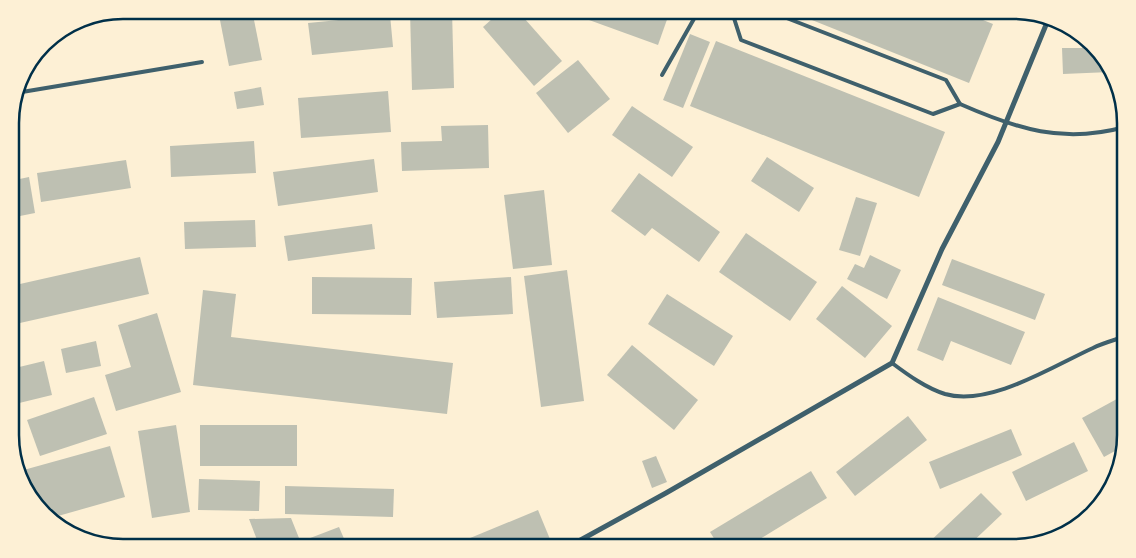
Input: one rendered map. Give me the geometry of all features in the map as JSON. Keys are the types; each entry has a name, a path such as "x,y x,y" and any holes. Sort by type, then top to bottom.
{"street":[{"path":"582,539 892,363 942,249 998,142 1046,24"}],"lane":[{"path":"662,75 694,19"},
{"path":"732,19 741,40 933,114 960,104"},
{"path":"789,19 946,80 960,104 1005,124 1056,135 1117,129"},
{"path":"23,93 202,62"},
{"path":"892,363 916,380 946,394 983,395 1020,383 1094,347 1117,339"}],"building":[{"path":"220,19 254,19 262,60 229,66"},
{"path":"349,19 390,19 393,47 312,55 308,23"},
{"path":"410,19 452,19 454,88 412,90"},
{"path":"492,19 525,19 562,61 534,86 483,27"},
{"path":"586,19 667,19 658,45"},
{"path":"809,19 980,19 993,24 969,83"},
{"path":"690,34 710,42 683,108 663,100"},
{"path":"716,41 945,132 919,197 690,106"},
{"path":"1082,45 1096,59 1104,72 1063,74 1062,48 1082,48"},
{"path":"578,60 610,99 568,133 536,93"},
{"path":"261,87 264,105 237,109 234,92"},
{"path":"388,91 391,132 301,138 298,98"},
{"path":"632,106 693,147 672,177 612,135"},
{"path":"488,125 489,168 402,171 401,142 442,141 441,126"},
{"path":"254,141 256,173 171,177 170,146"},
{"path":"767,157 814,188 799,212 751,181"},
{"path":"374,159 378,192 278,206 273,172"},
{"path":"126,160 131,188 41,202 37,173"},
{"path":"639,173 720,232 699,262 652,228 645,236 611,211"},
{"path":"29,177 35,213 19,216 19,179"},
{"path":"544,190 552,265 513,269 504,195"},
{"path":"856,197 877,203 860,256 839,250"},
{"path":"255,220 256,247 185,249 184,222"},
{"path":"372,224 375,249 288,261 284,236"},
{"path":"746,233 817,282 790,321 719,272"},
{"path":"870,255 901,270 887,299 847,279 855,264 864,268"},
{"path":"140,257 149,294 19,323 19,284"},
{"path":"952,259 1045,294 1035,320 942,285"},
{"path":"567,270 584,401 541,407 524,276"},
{"path":"312,277 412,278 411,315 312,314"},
{"path":"511,277 513,314 437,318 434,282"},
{"path":"842,286 892,326 865,358 816,319"},
{"path":"203,290 236,294 231,337 453,363 447,414 193,385"},
{"path":"667,294 733,336 714,366 648,324"},
{"path":"938,297 1025,332 1011,365 951,341 943,361 917,350"},
{"path":"157,313 181,392 116,411 105,375 131,367 118,325"},
{"path":"96,341 101,366 66,373 61,349"},
{"path":"632,345 698,400 674,430 607,375"},
{"path":"44,361 52,395 19,403 19,367"},
{"path":"94,397 107,434 40,456 27,420"},
{"path":"1117,399 1116,451 1104,457 1082,418"},
{"path":"908,416 927,440 855,496 836,472"},
{"path":"176,425 190,512 152,518 138,431"},
{"path":"200,425 297,425 297,466 200,466"},
{"path":"1011,429 1022,455 940,489 929,462"},
{"path":"1074,442 1088,471 1026,501 1012,472"},
{"path":"110,446 125,497 58,516 40,499 25,470"},
{"path":"656,456 667,482 652,488 642,461"},
{"path":"811,471 827,498 760,539 714,539 710,532"},
{"path":"199,479 260,481 259,511 198,510"},
{"path":"285,486 394,489 393,517 285,514"},
{"path":"981,493 1002,514 976,539 932,539"},
{"path":"538,510 550,539 468,539"},
{"path":"291,518 299,539 257,539 249,519"},
{"path":"339,527 344,539 308,539"}]}
